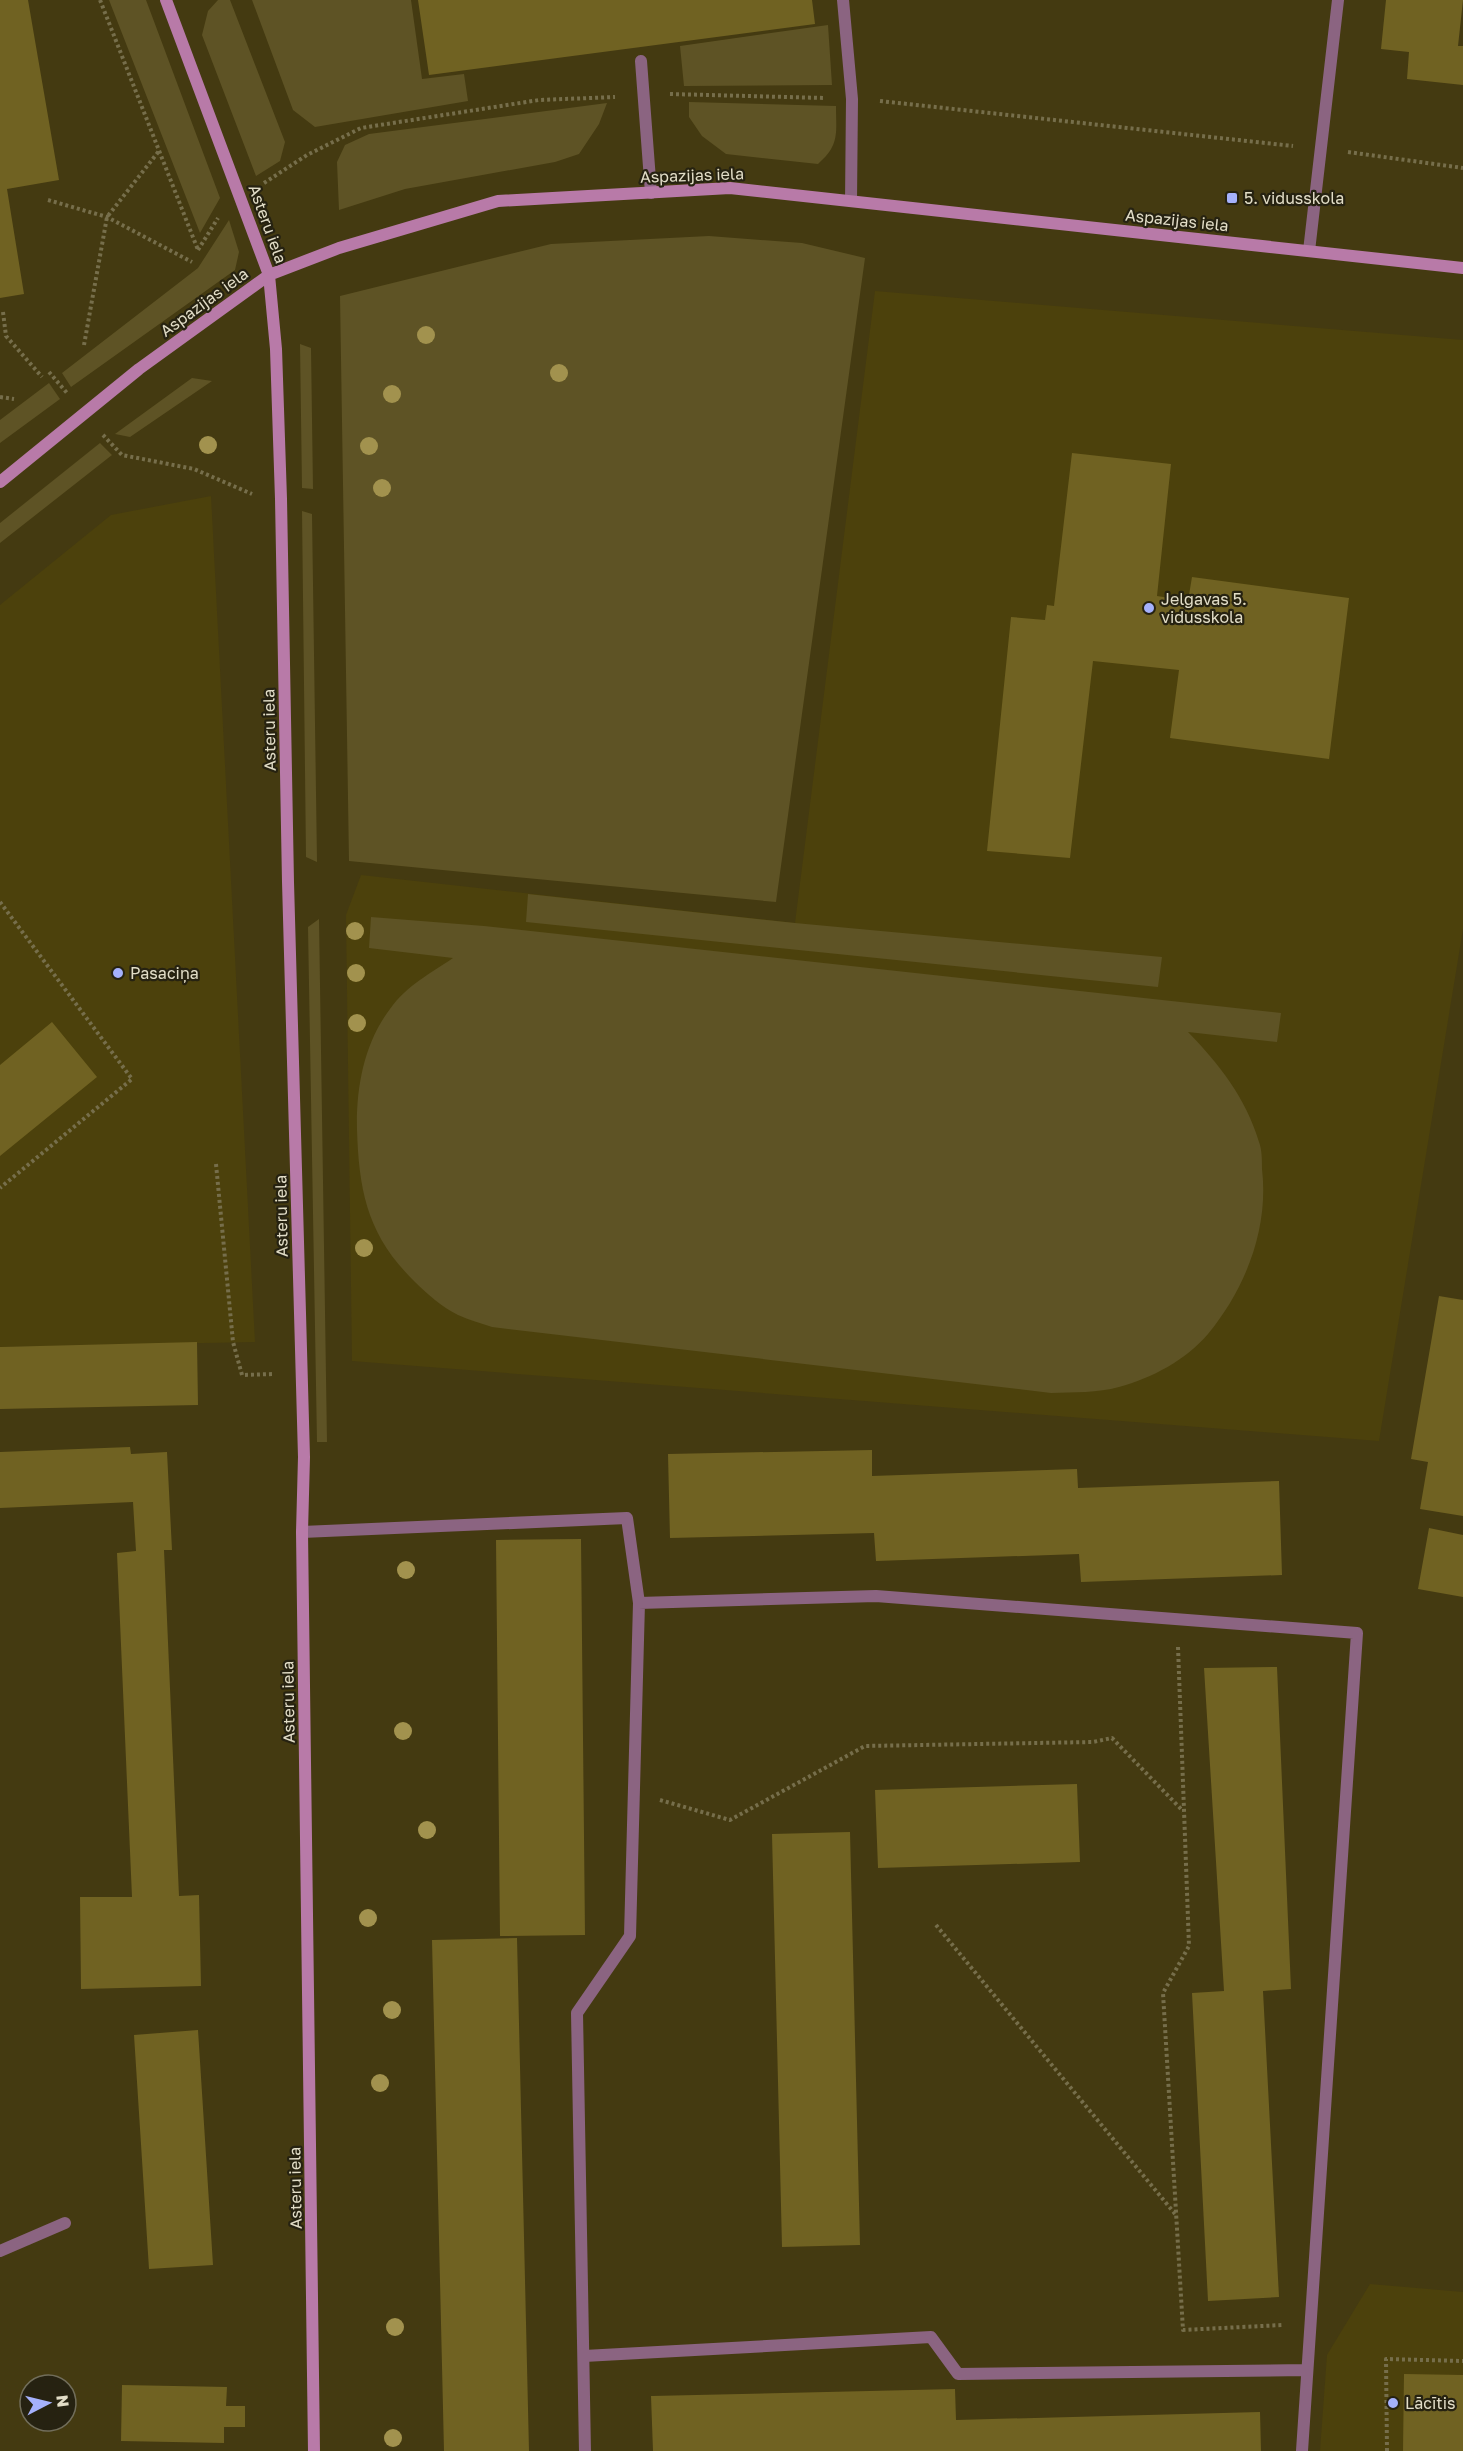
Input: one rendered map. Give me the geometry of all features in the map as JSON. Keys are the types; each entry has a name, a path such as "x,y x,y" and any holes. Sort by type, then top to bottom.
{"street":[{"name":"Asteru iela","path":"166,0 269,275 276,349 302,1372 314,2451"},
{"name":"Aspazijas iela","path":"0,482 139,369 269,275 339,248 498,201 730,188 1463,268"}],"lane":[{"path":"843,0 852,99 851,201"},
{"path":"1309,251 1338,0"},
{"path":"641,61 651,192"},
{"path":"302,1532 627,1518 639,1603 630,1936 577,2013 585,2451"},
{"path":"639,1603 876,1596 1357,1634 1302,2451"},
{"path":"0,2251 64,2223"},
{"path":"584,2356 931,2337 958,2374 1307,2370"}],"path":[{"path":"99,0 198,250"},
{"path":"84,345 107,218 159,151"},
{"path":"48,200 107,218 192,262"},
{"path":"3,312 6,336 42,377"},
{"path":"0,339 6,336"},
{"path":"0,397 14,399"},
{"path":"122,455 194,469 255,495"},
{"path":"0,902 132,1078 0,1188"},
{"path":"216,1164 233,1342 242,1376 302,1372"},
{"path":"1177,1620 1189,1946 1163,1993 1183,2330 1310,2323"},
{"path":"633,1792 730,1820 865,1746 1093,1742 1112,1737 1184,1811"},
{"path":"936,1925 1176,2216"},
{"path":"1387,2451 1386,2359 1463,2361"}],"shaded area":[{"path":"109,0 146,0 220,198 200,233"},
{"path":"218,0 230,0 285,142 280,161 256,176 202,35 208,11"},
{"path":"252,0 411,0 422,79 464,74 468,101 315,127 293,110"},
{"path":"828,25 832,85 684,86 680,46"},
{"path":"689,102 836,106 835,138 830,151 818,164 726,154 702,136 689,117"},
{"path":"607,103 599,124 579,154 555,162 405,189 339,210 337,162 345,145 369,134"},
{"path":"229,220 239,252 235,270 71,387 62,373 198,268"},
{"path":"709,236 802,243 865,258 776,902 349,861 340,296 551,244"},
{"name":"Jelgavas 5. vidusskola","path":"875,291 1463,340 1463,929 1379,1441 352,1361 346,915 361,875 795,923"},
{"path":"300,344 311,348 313,489 302,488"},
{"path":"192,378 212,381 130,437 115,434"},
{"path":"49,383 60,399 0,443 0,420"},
{"path":"100,443 112,455 0,543 0,523"},
{"name":"Pasaciņa","path":"211,496 255,1342 0,1347 0,605 111,515"},
{"path":"302,511 312,514 317,862 306,857"},
{"path":"528,894 795,923 1162,957 1158,987 526,922"},
{"path":"371,917 484,926 1281,1013 1277,1042 1188,1032 1221,1069 1239,1096 1261,1148 1262,1213 1258,1235 1244,1277 1222,1316 1208,1334 1179,1360 1131,1383 1111,1389 1085,1392 1051,1393 492,1327 462,1317 430,1296 399,1265 386,1248 369,1212 364,1194 360,1174 357,1130 358,1098 363,1067 381,1022 404,993 419,980 453,958 369,948"},
{"path":"319,919 327,1442 317,1442 308,927"},
{"name":"Lācītis","path":"1370,2284 1463,2292 1463,2451 1320,2451 1327,2355"}],"building":[{"path":"0,0 28,0 59,180 7,189 24,294 0,298"},
{"path":"418,0 812,0 815,24 429,75"},
{"path":"1386,0 1463,0 1458,46 1463,46 1463,85 1407,79 1409,52 1381,49"},
{"path":"1072,453 1171,464 1157,596 1188,601 1192,577 1349,598 1329,759 1170,738 1179,670 1093,661 1070,858 987,851 1011,617 1045,620 1047,605 1054,606"},
{"path":"52,1022 97,1077 0,1156 0,1065"},
{"path":"1439,1296 1463,1300 1463,1516 1420,1509 1428,1462 1411,1459"},
{"path":"197,1342 198,1405 0,1409 0,1347"},
{"path":"130,1447 131,1454 167,1452 172,1550 164,1550 179,1896 199,1895 201,1986 81,1989 80,1897 132,1897 117,1553 136,1551 133,1502 0,1508 0,1452"},
{"path":"872,1450 872,1476 1077,1469 1078,1488 1279,1481 1282,1575 1081,1582 1079,1554 876,1561 874,1533 670,1538 668,1454"},
{"path":"1429,1528 1463,1535 1463,1597 1418,1589"},
{"path":"581,1539 585,1935 500,1936 496,1540"},
{"path":"1277,1667 1291,1989 1263,1991 1279,2297 1208,2301 1192,1993 1224,1991 1204,1668"},
{"path":"1077,1784 1080,1862 878,1868 875,1790"},
{"path":"850,1832 860,2245 782,2247 772,1834"},
{"path":"517,1938 529,2451 444,2451 432,1940"},
{"path":"198,2030 213,2265 149,2269 134,2035"},
{"path":"1404,2374 1463,2375 1463,2451 1403,2451"},
{"path":"122,2385 227,2387 226,2406 245,2406 245,2427 224,2427 224,2443 121,2441"},
{"path":"955,2389 956,2420 1260,2412 1261,2451 653,2451 651,2396"}],"place":[{"name":"5. vidusskola","path":"1232,198"},
{"name":"Jelgavas 5. vidusskola","path":"1149,608"},
{"name":"Pasaciņa","path":"118,973"},
{"name":"Lācītis","path":"1393,2403"}]}
